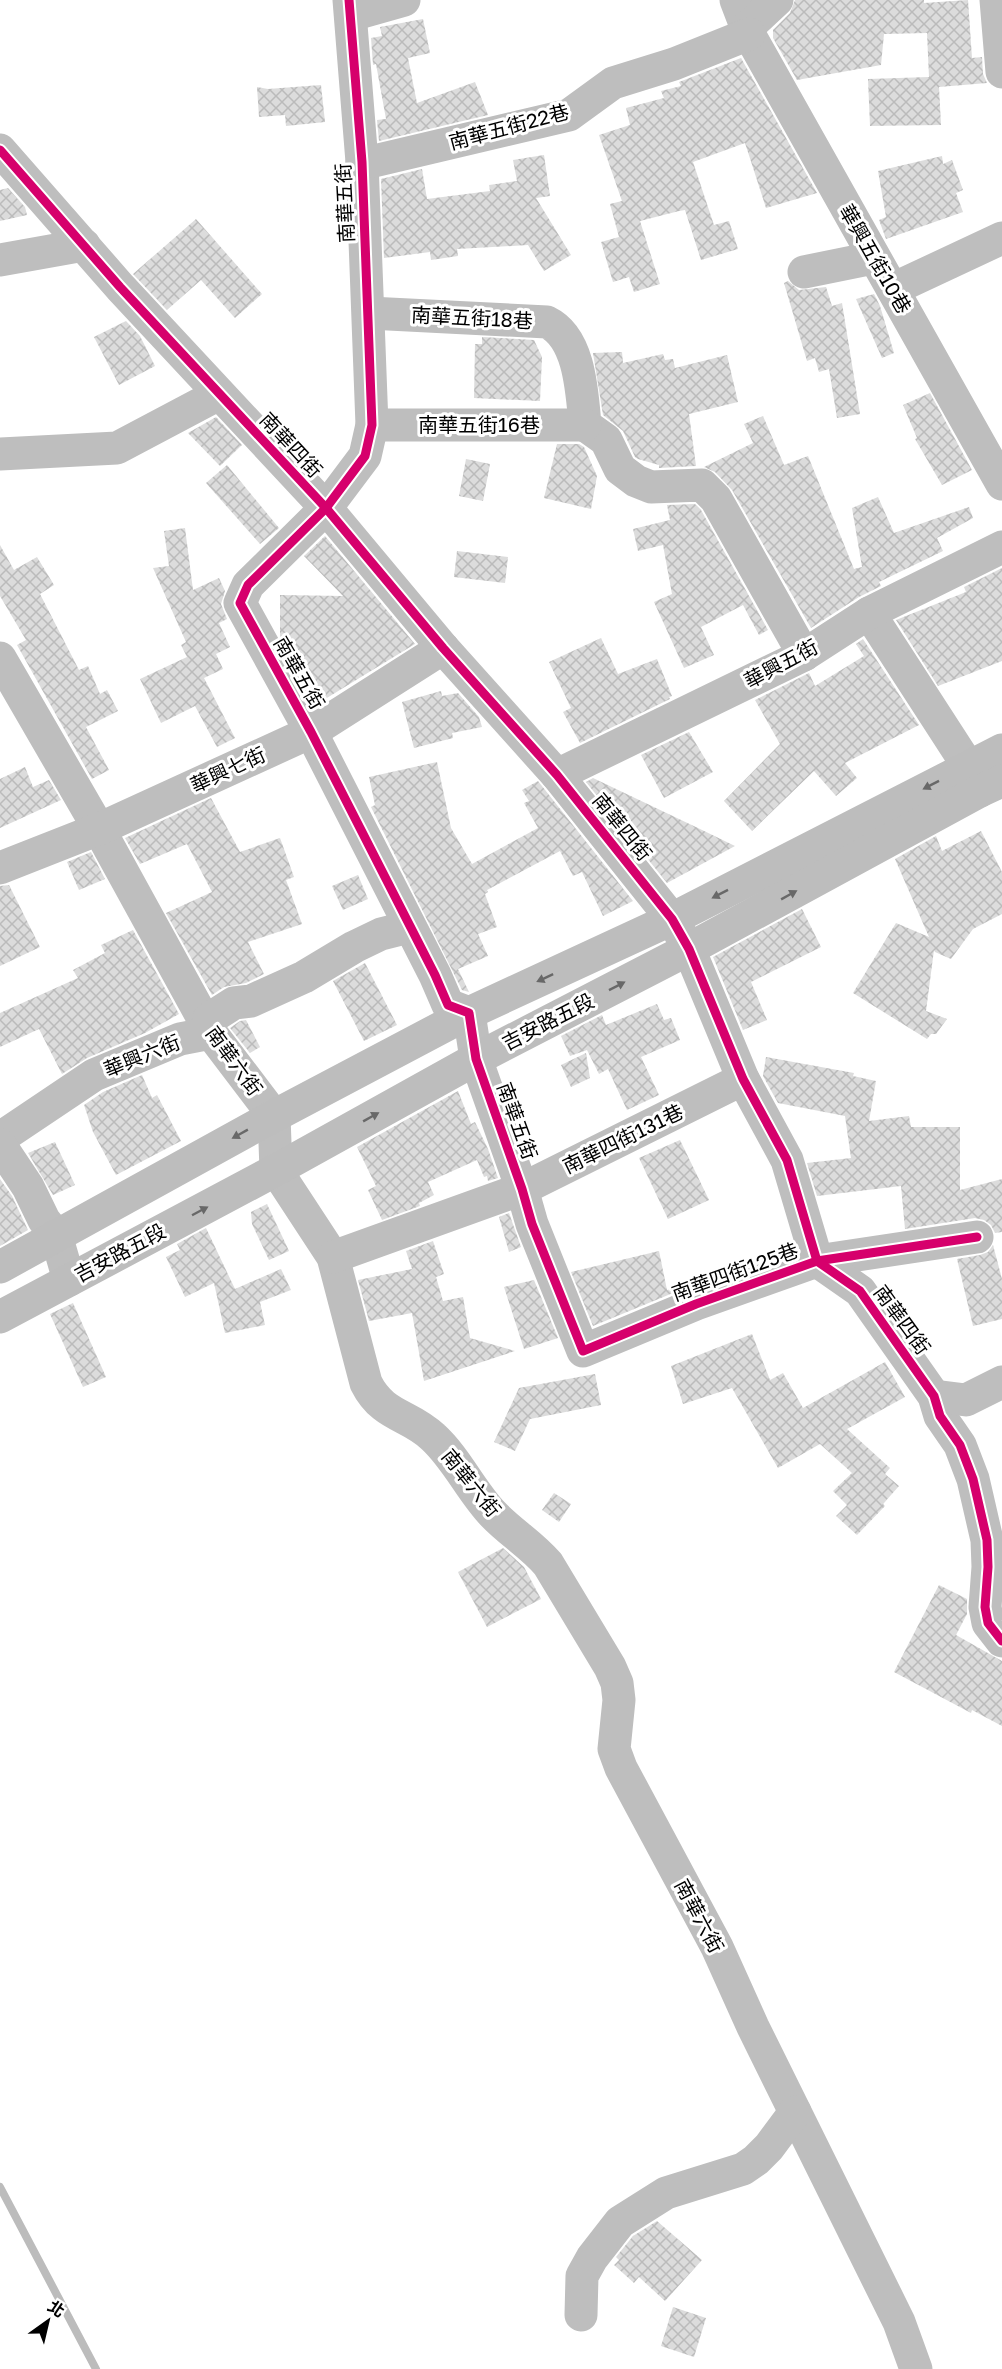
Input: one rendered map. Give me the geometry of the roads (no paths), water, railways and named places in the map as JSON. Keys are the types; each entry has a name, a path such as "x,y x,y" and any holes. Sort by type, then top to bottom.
{"main road":[{"name":"吉安路五段","path":"0,1317 276,1170 476,1059 689,949 983,779 1002,750"},
{"name":"吉安路五段","path":"0,1267 274,1116 469,1013 983,779"}],"street":[{"path":"350,8 404,0"},
{"path":"744,21 777,0"},
{"path":"996,0 1002,72"},
{"name":"南華五街","path":"350,8 362,162 372,425 365,456 326,508 248,585 240,603 311,732 448,1005 469,1013 476,1059 532,1224 583,1351"},
{"name":"南華五街22巷","path":"362,162 569,114 613,83 674,64 744,21"},
{"name":"華興五街10巷","path":"744,21 873,258 893,289 1002,484"},
{"name":"南華四街","path":"0,150 219,394 326,508 443,648 557,776 672,919 689,949 743,1080 787,1160 817,1261 860,1291 934,1396 940,1416 960,1445 973,1479 987,1540 988,1567 985,1607 988,1623 1002,1641"},
{"path":"893,289 1002,238"},
{"path":"0,260 84,245"},
{"path":"804,272 873,258"},
{"name":"南華五街18巷","path":"369,314 547,322 555,326 561,330 580,372 585,425"},
{"path":"0,454 117,448 219,394"},
{"name":"南華五街16巷","path":"372,425 585,425"},
{"path":"585,425 606,440 620,469 636,481 651,487 702,485 716,498 804,655"},
{"name":"華興五街","path":"557,776 804,655 869,613 1002,547"},
{"path":"869,613 983,779"},
{"name":"華興七街","path":"0,868 99,829 311,732 443,648"},
{"name":"南華六街","path":"0,658 99,829 211,1033 274,1116 276,1170 333,1257 366,1383 373,1396 385,1408 414,1423 433,1437 492,1514 537,1551 548,1564 610,1667 617,1683 619,1700 614,1749 621,1768 717,1947 753,2027 899,2322 916,2369"},
{"path":"211,1033 209,1019 234,1003 251,1001 304,977 354,946 381,934 410,927"},
{"name":"華興六街","path":"0,1138 94,1075 180,1039 211,1033"},
{"name":"南華四街131巷","path":"333,1257 522,1189 743,1080"},
{"path":"0,1145 28,1186 44,1220 56,1235 69,1280"},
{"name":"南華四街125巷","path":"583,1351 696,1304 817,1261 976,1237"},
{"path":"934,1396 966,1400 1002,1382"},
{"path":"581,2315 582,2276 592,2258 620,2222 666,2193 742,2169 756,2160 795,2112"}],"waterway":[{"path":"0,2187 96,2369"}]}
